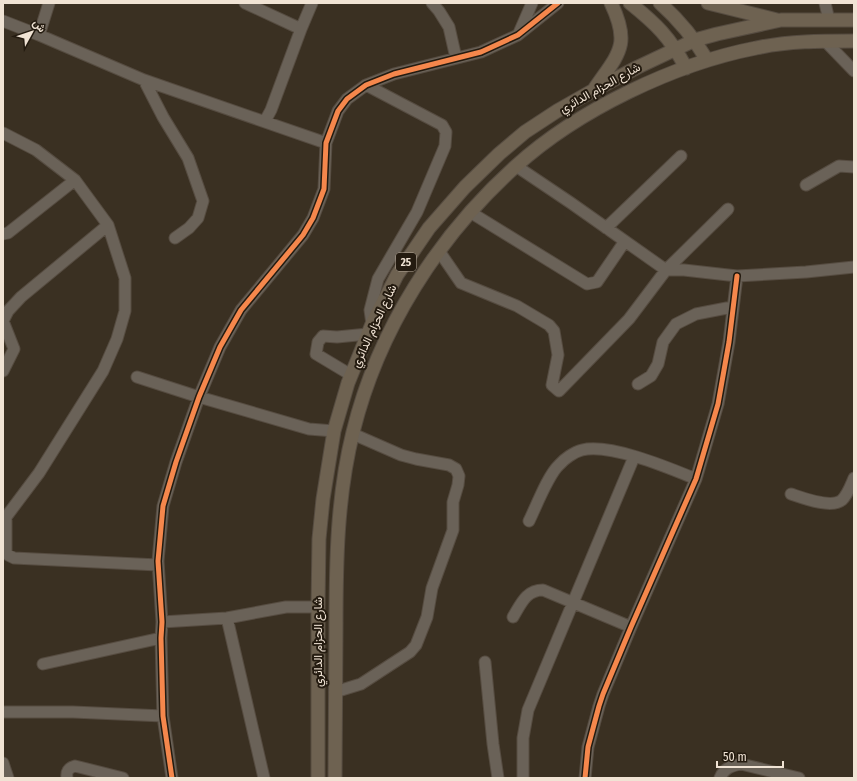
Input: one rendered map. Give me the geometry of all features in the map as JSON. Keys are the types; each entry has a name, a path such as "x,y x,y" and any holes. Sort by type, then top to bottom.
{"main road":[{"path":"594,90 618,54 621,46 622,36 620,25 611,3"},
{"path":"630,3 656,24 676,49 686,68"},
{"path":"660,3 674,16 695,40 707,60"},
{"path":"708,3 781,20"},
{"name":"شارع الحزام الدائري","path":"318,778 319,539 323,499 334,431 351,375 370,329 397,275 429,228 465,187 499,154 525,132 557,111 594,90 676,49 695,40 781,20 854,20"},
{"name":"شارع الحزام الدائري","path":"335,778 337,544 344,483 353,434 362,400 377,359 396,320 439,251 470,212 516,166 552,138 584,117 634,89 707,60 755,48 788,43 854,41"}],"street":[{"path":"39,35 49,3"},
{"path":"245,3 301,29"},
{"path":"265,121 271,110 312,3"},
{"path":"432,3 449,27 456,58"},
{"path":"518,35 532,3"},
{"path":"172,778 163,716 162,622 158,565 163,506 176,462 199,397 220,347 241,310 304,235 313,218 324,189 326,143 338,111 347,99 366,85 394,74 481,52 518,35 558,3"},
{"path":"825,3 829,20"},
{"path":"3,21 144,80 326,143"},
{"path":"825,41 854,71"},
{"path":"144,80 188,158 203,201 198,218 189,228 175,238"},
{"path":"351,375 316,354 318,342 322,336 337,337 370,329 370,310 378,279 417,212 445,146 446,132 442,125 366,85"},
{"path":"3,133 36,150 75,180 108,225 125,278 125,311 117,339 102,371 80,408 39,473 5,519 6,552 14,558 158,565"},
{"path":"606,228 681,156"},
{"path":"516,166 666,270 684,270 737,276 806,272 854,267"},
{"path":"806,186 839,166 854,167"},
{"path":"3,234 8,233 75,180"},
{"path":"439,251 461,284 517,306 549,325 554,331 558,355 552,385 559,390 629,319 666,270 728,209"},
{"path":"470,212 587,284 597,282 625,241"},
{"path":"3,371 14,349 3,321 8,311 21,297 108,225"},
{"path":"585,778 588,747 598,706 696,479 718,404 737,276"},
{"path":"638,384 651,376 658,364 663,342 676,324 696,314 732,307"},
{"path":"137,377 309,430 334,431"},
{"path":"335,692 361,684 410,652 416,645 427,617 432,588 453,530 453,502 459,476 456,469 449,465 416,460 353,434"},
{"path":"529,521 558,465 581,450 599,448 660,465 696,479"},
{"path":"523,778 523,738 528,710 634,457"},
{"path":"791,494 815,501 834,503 841,501 845,497 854,478"},
{"path":"513,617 524,599 529,594 536,590 543,590 631,627"},
{"path":"162,622 227,618 286,607 318,607"},
{"path":"227,618 264,778"},
{"path":"43,664 161,638"},
{"path":"485,662 498,778"},
{"path":"3,712 73,712 163,716"},
{"path":"3,764 8,778"},
{"path":"720,778 724,770 741,764 799,778"},
{"path":"66,778 66,773 70,768 75,766 123,778"}],"cycle path":[{"path":"172,778 163,716 162,622 158,561 163,506 176,462 199,397 220,347 241,310 303,235 313,218 324,189 326,143 338,111 347,99 366,85 394,74 481,52 518,35 558,3"},
{"path":"585,778 588,747 603,694 696,479 718,404 729,342 737,276"}]}
